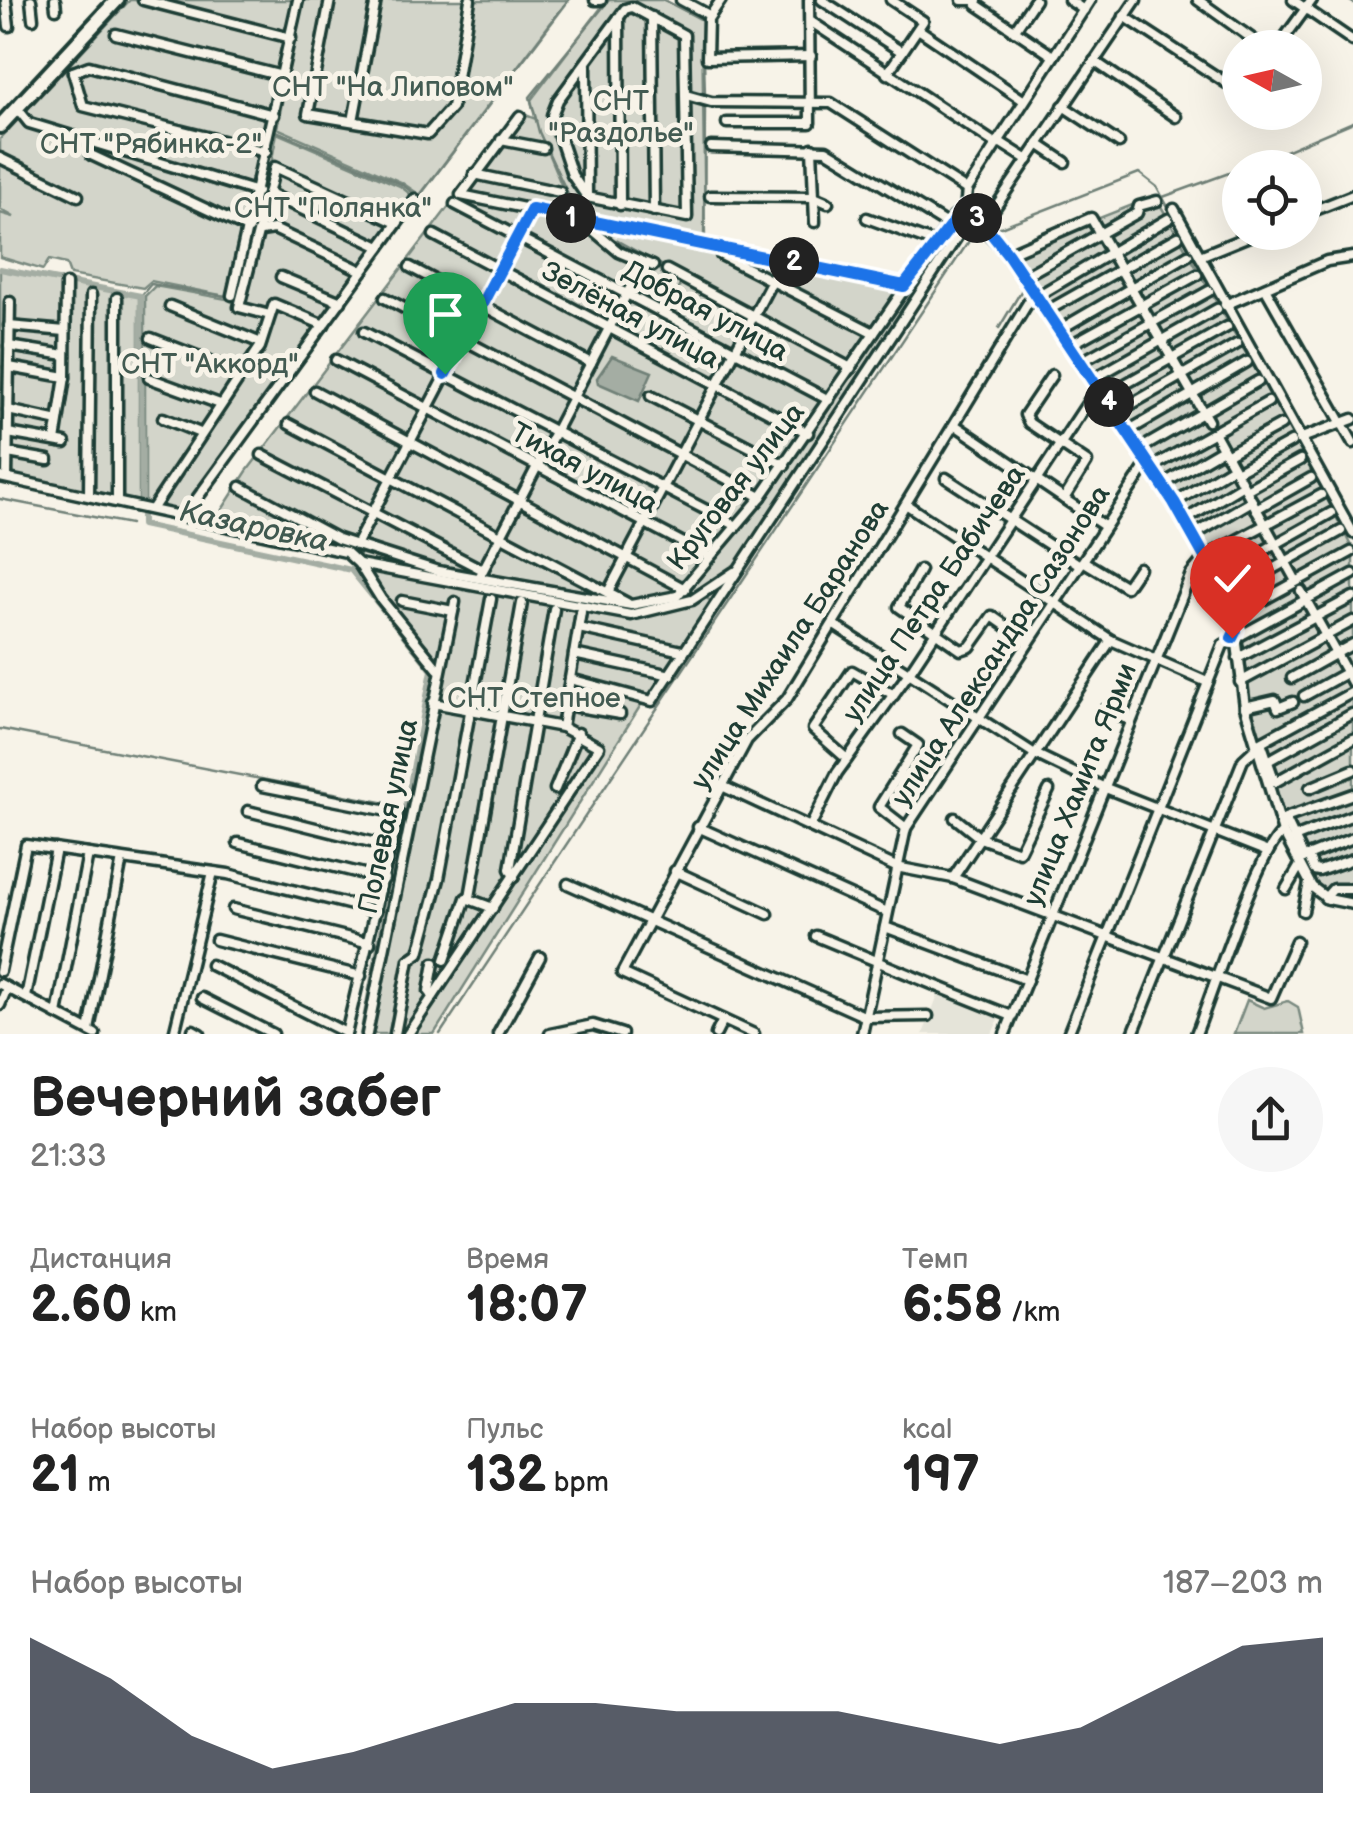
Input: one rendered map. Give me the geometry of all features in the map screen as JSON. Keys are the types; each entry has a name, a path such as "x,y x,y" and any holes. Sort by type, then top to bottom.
{"highway":[{"path":"0,126 108,0"},
{"path":"0,116 116,0"}],"street":[{"path":"6,0 9,26"},
{"path":"31,0 34,19"},
{"path":"143,0 290,38"},
{"path":"270,315 238,307 251,248 260,232 266,152 298,0"},
{"path":"330,0 308,114 428,134 452,108 470,0"},
{"path":"353,122 376,0"},
{"path":"681,0 710,15"},
{"path":"721,0 710,15 708,58 811,56"},
{"path":"727,123 810,123 810,0"},
{"path":"822,0 902,52"},
{"path":"892,0 1023,100"},
{"path":"962,0 977,2 1053,56"},
{"path":"1014,31 1035,0"},
{"path":"1068,0 1084,10"},
{"path":"570,679 652,701 968,212 966,190 1090,0"},
{"path":"984,224 1136,0"},
{"path":"1198,0 1240,30"},
{"path":"1293,0 1353,41"},
{"path":"1290,30 1312,0"},
{"path":"632,7 652,17 684,35 688,217 587,197 572,175 552,115 558,100 619,17 632,7"},
{"path":"1124,16 1222,82"},
{"path":"619,17 620,205"},
{"path":"652,17 654,212"},
{"path":"810,21 1028,160"},
{"path":"888,74 921,25"},
{"path":"116,34 282,76"},
{"path":"1094,61 1176,117"},
{"path":"56,63 73,72 83,106 266,152"},
{"path":"73,72 88,66 274,115"},
{"path":"586,66 587,197"},
{"path":"686,95 712,102 811,101 843,108 966,190"},
{"path":"1063,106 1119,144"},
{"path":"17,108 29,123 263,193 380,247"},
{"path":"520,116 458,200 532,209 904,286"},
{"path":"501,140 543,148"},
{"path":"1038,144 1065,162"},
{"path":"711,147 826,150 948,225"},
{"path":"812,148 815,222"},
{"path":"91,155 248,228"},
{"path":"0,158 78,196"},
{"path":"232,295 248,228 275,167 397,223"},
{"path":"474,174 560,192"},
{"path":"1322,207 1353,195"},
{"path":"710,196 814,197 828,203"},
{"path":"186,515 415,199"},
{"name":"Добрая улица","path":"458,200 518,236 830,400"},
{"path":"1023,277 1137,213 1139,206 1157,202"},
{"path":"356,545 532,209"},
{"path":"1174,209 1200,256 1221,307 1295,440 1353,533"},
{"path":"968,212 984,224 1008,254 1116,413 1228,598 1245,707 1271,784"},
{"name":"Круговая улица","path":"241,487 356,545 438,571 481,572 607,597 631,606 662,601 685,589 708,556 761,497 948,225 968,212"},
{"path":"867,218 935,243"},
{"path":"1008,254 1091,218 1208,421"},
{"path":"1035,294 1168,219"},
{"path":"581,220 604,242 654,266"},
{"path":"260,232 274,229 362,272"},
{"name":"Зелёная улица","path":"434,235 808,433"},
{"path":"1047,311 1178,237"},
{"path":"1200,256 1222,247"},
{"path":"720,248 721,256 874,333"},
{"path":"1059,330 1188,255"},
{"path":"1095,383 1221,307 1326,261 1353,257"},
{"path":"289,424 500,535 607,597 784,260"},
{"path":"262,455 481,572 643,263"},
{"path":"410,266 592,363"},
{"path":"667,270 851,368"},
{"path":"1070,345 1197,275"},
{"path":"281,277 340,302"},
{"path":"8,433 60,442 66,284"},
{"path":"1265,288 1353,443"},
{"path":"1081,362 1208,290"},
{"name":"улица Михаила Баранова","path":"723,1020 622,973 747,740 787,699 1035,294"},
{"path":"90,495 91,295"},
{"path":"117,298 117,500"},
{"path":"385,298 761,497"},
{"path":"10,302 8,453 4,477 346,552 438,669"},
{"path":"146,507 241,374 261,342 274,304 324,325"},
{"path":"170,306 261,342"},
{"path":"9,326 65,331"},
{"path":"1104,396 1228,327"},
{"path":"364,332 735,526"},
{"path":"151,338 241,374"},
{"path":"1116,413 1238,344"},
{"path":"9,346 64,355"},
{"name":"Тихая улица","path":"336,360 708,556"},
{"path":"1128,431 1247,362"},
{"path":"9,367 65,377"},
{"path":"1052,375 1025,416 1029,423 1088,464 1064,499"},
{"path":"149,378 220,404"},
{"path":"1140,449 1258,381"},
{"name":"улица Петра Бабичева","path":"810,827 847,760 1010,520 1095,383"},
{"path":"315,391 685,589"},
{"path":"651,396 785,464"},
{"path":"1150,464 1268,402"},
{"path":"8,410 54,420"},
{"path":"163,418 200,433"},
{"path":"1180,499 1295,440 1353,418"},
{"path":"1168,481 1281,425"},
{"path":"955,426 1104,526"},
{"path":"1214,432 1296,581"},
{"path":"8,453 48,460"},
{"path":"1190,517 1300,460"},
{"name":"улица Александра Сазонова","path":"862,1034 906,828 1104,526 1150,464"},
{"path":"946,478 1126,587 1140,568"},
{"path":"1199,532 1310,478"},
{"path":"1205,557 1320,495"},
{"path":"907,505 1111,640 1208,682"},
{"path":"1222,574 1331,513"},
{"path":"1231,592 1341,531"},
{"path":"1240,612 1351,552"},
{"name":"улица Хамита Ярми","path":"1005,1034 1155,659 1191,574 1205,557"},
{"path":"359,564 631,614 692,600 734,572"},
{"path":"920,570 899,607 936,632 966,650 994,616 1029,642"},
{"path":"1068,1034 1223,645 1304,595 1353,574"},
{"path":"1304,595 1350,671 1353,684"},
{"path":"1238,658 1353,597"},
{"path":"395,1034 410,960 418,953 439,879 491,598"},
{"name":"Полевая улица","path":"367,1034 438,669 443,666 454,606 402,600"},
{"path":"444,960 462,907 470,896 522,603"},
{"path":"514,877 510,869 554,609"},
{"path":"562,727 582,612"},
{"path":"1240,682 1353,621"},
{"path":"834,625 1034,754 1102,787 1268,852"},
{"path":"579,628 682,651"},
{"path":"953,878 1111,640"},
{"path":"1292,678 1353,644"},
{"path":"574,654 671,675"},
{"path":"847,760 813,729 848,677 856,670 894,694"},
{"path":"1304,696 1350,671"},
{"path":"1353,692 1261,742 1283,832 1302,861 1319,871 1353,859"},
{"path":"1245,707 1275,700 1278,708 1293,702"},
{"path":"408,1034 598,752 596,742 562,727 433,703"},
{"path":"566,704 620,714"},
{"path":"1104,710 1130,720"},
{"path":"1266,762 1352,714"},
{"path":"555,789 578,733"},
{"path":"902,734 918,746 879,807 906,828"},
{"path":"1271,784 1353,739"},
{"path":"1133,1034 1212,831 1243,760 1256,748"},
{"path":"1310,788 1353,770"},
{"path":"720,785 896,867 953,878 1217,980 1275,996 1296,941"},
{"path":"211,965 346,1034 398,813 262,786"},
{"path":"955,818 980,838 1019,852 1049,790"},
{"path":"1303,911 1308,883 1285,818 1353,794"},
{"path":"248,811 391,847"},
{"path":"1294,838 1353,815"},
{"path":"698,827 887,912"},
{"path":"1196,1034 1268,852 1283,832"},
{"path":"1286,889 1302,861 1353,838"},
{"path":"238,843 384,879"},
{"path":"0,972 26,845 213,872 376,910"},
{"path":"26,997 56,849"},
{"path":"57,1014 88,854"},
{"path":"0,1005 4,986 92,1032 122,858"},
{"path":"675,871 768,914"},
{"path":"174,1034 213,872"},
{"path":"1308,883 1325,898 1353,904"},
{"path":"568,884 866,1017 928,1016"},
{"path":"1325,898 1332,890 1353,890"},
{"path":"470,896 494,908"},
{"path":"233,909 370,943"},
{"path":"884,927 1026,980"},
{"path":"816,936 977,1006 1012,1016"},
{"path":"216,940 361,976"},
{"path":"498,1034 540,957"},
{"path":"433,996 429,991 434,963"},
{"path":"202,998 273,1034"},
{"path":"716,1034 723,1020 754,1034"},
{"path":"550,1034 593,1025 622,1034"}],"shaded area":[{"path":"612,356 652,372 639,401 598,383 597,378"},
{"path":"939,992 1001,1014 992,1034 923,1034"}],"green space":[{"name":"СНТ \"Рябинка-2\"","path":"130,0 295,0 235,298 151,281 143,288 70,275 66,264 49,260 43,270 0,257 0,213 14,217 0,209 0,139"},
{"name":"СНТ \"На Липовом\"","path":"302,0 568,0 420,195 401,182 277,128"},
{"name":"СНТ \"Раздолье\"","path":"607,0 664,0 702,20 705,241 578,214 548,153 576,220 916,290 917,295 733,568 689,599 628,609 426,571 218,516 247,471 520,113 536,119 531,100"},
{"name":"СНТ \"Полянка\"","path":"277,133 400,186 414,197 361,269 260,221"},
{"path":"1155,196 1302,450 1353,550 1353,900 1327,893 1310,878 1276,803 1248,697 1238,616 1207,551 1013,252"},
{"name":"СНТ \"Аккорд\"","path":"255,221 353,270 354,278 224,452 185,512 145,503 145,296 155,286 238,301"},
{"path":"0,270 90,287 87,491 0,474"},
{"path":"91,287 139,296 139,502 91,492"},
{"name":"СНТ Степное","path":"366,566 629,617 662,613 703,596 711,601 682,648 686,655 653,703 644,700 434,1034 370,1034 438,667 362,569"},
{"path":"1247,1000 1264,1008 1288,1001 1298,1007 1304,1034 1234,1034"}],"waterway":[{"path":"141,296 151,284 237,298 303,0"},
{"path":"274,130 401,184 419,197 569,0"},
{"path":"577,215 539,132 530,97 609,0"},
{"path":"664,0 703,20 704,31"},
{"path":"986,214 1131,0"},
{"path":"1348,0 1353,3"},
{"path":"704,59 705,96"},
{"path":"704,241 705,104"},
{"path":"1287,150 1353,122"},
{"path":"993,230 1139,173 1157,187 1295,437"},
{"path":"1163,197 1222,176"},
{"path":"624,225 645,229"},
{"path":"440,1034 979,226"},
{"path":"976,230 1003,255 1023,288 999,328"},
{"path":"616,240 665,267"},
{"path":"712,243 901,279"},
{"name":"Казаровка","path":"0,269 141,296 142,525 351,570 432,670 362,1034"},
{"path":"679,317 683,309 676,293 681,283"},
{"path":"662,350 677,323"},
{"path":"1299,444 1308,459"},
{"path":"0,499 130,524"},
{"path":"0,729 407,807"}],"route":[{"path":"445,374 532,209 904,286 954,216 964,209 984,224 1008,254 1162,484 1228,598 1236,630 1236,637 1232,638"}]}
